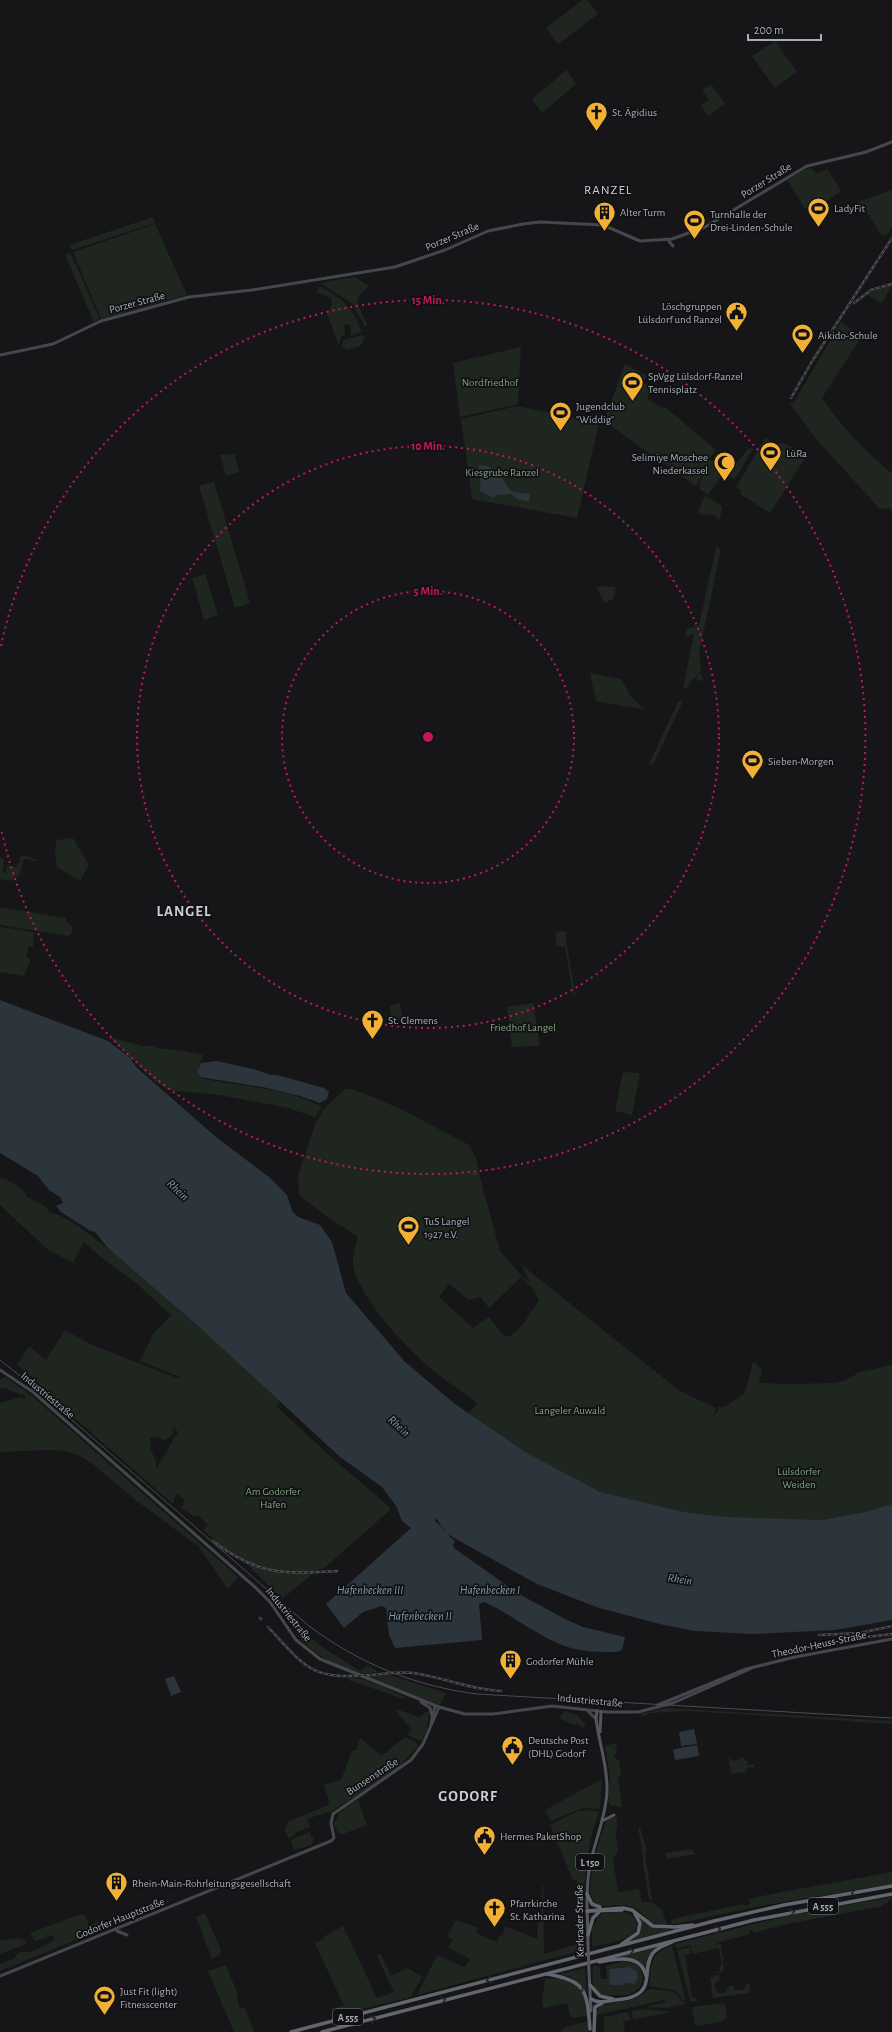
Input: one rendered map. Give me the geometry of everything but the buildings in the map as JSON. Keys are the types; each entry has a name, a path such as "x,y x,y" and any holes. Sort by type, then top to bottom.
{"highway":[{"name":"A 555","path":"291,2032 714,1921 784,1905 892,1886"},
{"path":"587,1894 595,1906 629,1909 647,1923 654,1926 669,1928 714,1921"},
{"name":"A 555","path":"322,2032 673,1941 683,1937 793,1911 892,1894"},
{"path":"587,1911 605,1908"},
{"path":"587,1911 599,1912 623,1910 634,1913 638,1917 640,1928 638,1934 617,1947"},
{"path":"588,1935 593,1918 599,1912"},
{"path":"591,1999 596,2002 603,2002 638,1994 645,1987 648,1965 653,1953 673,1941"},
{"path":"580,1965 616,1959 634,1960 643,1968 647,1981"},
{"path":"546,1974 567,1978 582,1989 588,2002 592,2031"},
{"path":"590,1985 600,1996 618,1999"},
{"path":"592,2031 595,2007 603,2002"},
{"name":"Kerkrader Straße","path":"591,2011 592,2031"}],"main road":[{"name":"Porzer Straße","path":"0,355 53,344 101,321 145,308 189,297 252,290 306,280 384,269 445,250 488,231 522,224 540,222 603,225 637,240 668,240 705,227 809,165 866,152 892,142"},
{"path":"668,240 672,246"},
{"name":"Industriestraße","path":"0,1370 33,1392 257,1589 270,1602 296,1640 312,1654 330,1664 437,1707 454,1712 482,1715 552,1706 599,1712 629,1713 654,1708 732,1674 750,1669"},
{"name":"Theodor-Heuss-Straße","path":"750,1669 892,1638"},
{"path":"416,1698 429,1706 432,1716"},
{"name":"Bunsenstraße","path":"430,1729 432,1716 437,1707"},
{"name":"Bunsenstraße","path":"334,1838 331,1823 336,1811 411,1760 423,1744 430,1729 437,1707"},
{"path":"586,1710 596,1719"},
{"name":"Kerkrader Straße","path":"591,2011 587,1894 591,1860 602,1821 607,1790 606,1774 596,1719 599,1712"},
{"name":"Kerkrader Straße","path":"599,1712 600,1737"},
{"path":"602,1821 614,1815"},
{"name":"Godorfer Hauptstraße","path":"0,1976 331,1841 334,1838"},
{"path":"115,1930 126,1935"}],"green space":[{"path":"583,0 587,0 598,14 558,44 546,28"},
{"path":"775,41 797,72 775,88 752,56"},
{"path":"567,70 576,84 542,113 532,99"},
{"path":"711,84 725,104 708,116 701,106 709,100 702,90"},
{"path":"811,168 817,174 827,169 841,191 812,212 809,207 805,209 787,180 804,170"},
{"path":"892,190 892,228 886,236 881,235 870,217 857,202"},
{"path":"153,217 155,223 72,250 69,245"},
{"path":"155,224 187,295 101,319 73,252"},
{"path":"69,253 71,254 100,319 94,322 65,255"},
{"path":"355,277 369,286 359,295 357,303 367,325 365,327 353,304 320,283"},
{"path":"892,285 882,303 866,294"},
{"path":"319,286 335,295 346,304 354,315 362,332 350,336 351,328 349,324 344,325 345,334 341,337 339,346 327,314 332,304 331,298 316,292"},
{"path":"841,322 862,336 822,398 837,419 854,438 892,474 892,511 889,508 880,509 817,440 790,404 790,402 793,404"},
{"path":"363,335 365,338 360,346 347,350 342,346 343,340"},
{"name":"Nordfriedhof","path":"521,347 518,404 460,417 453,363"},
{"path":"625,364 647,376 642,382 652,389 647,398 661,407 666,408 716,450 709,459 729,472 749,448 753,449 735,479 723,473 708,495 700,489 699,485 706,469 696,486 604,421"},
{"name":"Kiesgrube Ranzel","path":"517,406 599,423 577,518 472,499 461,419"},
{"name":"LüRa","path":"765,438 773,443 788,444 796,455 797,454 804,460 770,513 740,494 742,491 736,487"},
{"path":"235,454 239,472 226,476 220,455"},
{"path":"214,482 250,603 235,608 199,486"},
{"path":"705,495 722,507 720,519 713,515 697,514"},
{"path":"716,547 721,550 699,653 701,671 698,673 700,673 704,680 700,681 696,679 697,675 689,683 687,689 683,688 694,634 685,637 687,629 699,625"},
{"path":"205,574 218,615 204,620 192,578"},
{"path":"602,586 616,587 613,599 605,603 596,588"},
{"path":"590,673 621,679 632,698 646,710 596,701"},
{"path":"683,701 654,763 649,764 678,702"},
{"path":"73,838 89,865 80,881 57,867 55,855 56,840"},
{"path":"23,855 38,860 32,861 30,859 24,859 19,876 14,877 12,881 0,879 0,857 4,860 3,872 6,873 7,865 17,867 17,864 21,862 19,858"},
{"path":"0,907 66,918 67,922 72,926 72,933 69,936 0,925"},
{"path":"0,927 33,932 34,934 33,947 28,947 27,958 31,959 24,976 0,972"},
{"path":"558,931 568,932 565,934 575,994 573,995 565,946 557,947 555,933"},
{"path":"400,1003 402,1019 391,1022 390,1006"},
{"name":"Friedhof Langel","path":"533,1003 540,1046 512,1047 507,1007"},
{"path":"109,1037 143,1046 155,1046 155,1048 185,1051 203,1055 197,1072 200,1078 278,1091 308,1100 322,1107 315,1117 288,1108 220,1095 167,1090 154,1080"},
{"path":"623,1072 640,1073 632,1115 615,1111"},
{"path":"345,1089 351,1089 403,1110 469,1145 476,1158 500,1251 523,1277 530,1283 522,1265 680,1391 716,1408 714,1414 716,1414 719,1407 725,1407 745,1393 753,1362 762,1369 759,1384 834,1383 844,1381 860,1372 892,1365 892,1559 708,1559 463,1421 477,1403 424,1363 400,1339 377,1311 359,1283 353,1266 358,1237 326,1216 299,1195 298,1176 316,1122 324,1109","holes":["521,1277 534,1290 539,1301 518,1329 513,1334 508,1336 504,1336 489,1317 473,1328 439,1297 449,1284 469,1300 480,1297 489,1308"]},
{"name":"Am Godorfer Hafen","path":"0,1178 6,1179 23,1190 27,1197 45,1206 50,1213 66,1219 93,1237 127,1264 202,1329 280,1402 276,1406 331,1457 384,1502 389,1507 389,1511 323,1569 319,1569 282,1599 242,1559 224,1548 203,1530 208,1525 197,1515 195,1517 181,1508 185,1501 177,1494 174,1498 173,1504 33,1382 34,1379 17,1365 29,1346 46,1360 65,1330 90,1344 179,1379 180,1377 140,1361 153,1334 171,1315 136,1283 104,1260 84,1242 73,1263 47,1249 0,1205","holes":["173,1427 178,1432 156,1469 156,1462 150,1447 150,1438 158,1437 165,1441 173,1434"]},
{"path":"5,1377 32,1396 238,1577 228,1589 198,1546 137,1501 93,1464 80,1456 65,1451 46,1450 0,1452 0,1403 21,1397 24,1399 27,1397 4,1388 0,1388 0,1379"},
{"path":"295,1629 301,1630 322,1647 360,1671 367,1665 379,1672 360,1674 331,1662 304,1643 298,1636"},
{"path":"389,1675 446,1693 440,1705 367,1677"},
{"path":"350,1678 357,1678 378,1684 405,1697 404,1699 348,1680"},
{"path":"664,1708 892,1721 892,1724 854,1722 852,1719 852,1721 687,1711 650,1713 642,1717 640,1714"},
{"path":"396,1709 419,1717 427,1711 429,1712 426,1733 421,1741 407,1735 412,1730 396,1712"},
{"path":"564,1711 577,1715 586,1725 583,1728 577,1723 574,1725 561,1719 560,1717"},
{"path":"405,1737 417,1743 418,1746 398,1768 332,1811 307,1819 310,1827 295,1833 295,1835 289,1838 285,1830 288,1822 328,1805 329,1800 324,1786 325,1784 341,1780 352,1751 356,1751 360,1738 382,1756"},
{"path":"616,1743 617,1752 614,1756 619,1761 621,1774 618,1777 622,1807 611,1806 608,1802 610,1777 605,1746"},
{"path":"743,1757 748,1762 747,1765 754,1764 754,1767 748,1768 745,1772 731,1774 729,1758 731,1758 732,1761 739,1760 739,1758"},
{"path":"602,1779 600,1809 583,1808 551,1821 545,1810"},
{"path":"358,1800 367,1825 343,1834 338,1833 334,1824 339,1813"},
{"path":"589,1810 599,1812 589,1846 585,1880 583,1950 417,1995 437,1955 465,1967 470,1959 448,1948 453,1939 447,1936 456,1920 478,1928 476,1933 497,1942 499,1936 503,1935 505,1926 537,1939 538,1919 542,1918 542,1884 544,1954 577,1944 577,1880 573,1880 550,1825 576,1812"},
{"path":"612,1817 617,1818 617,1829 615,1830 618,1851 613,1859 618,1892 639,1889 642,1902 652,1902 662,1910 667,1925 654,1923 635,1908 630,1906 604,1906 596,1903 592,1897 591,1877 597,1851 606,1821"},
{"path":"640,1827 647,1851 645,1854 652,1899 649,1900 638,1828"},
{"path":"310,1832 311,1837 314,1837 312,1845 294,1850 291,1840"},
{"path":"691,1849 696,1854 666,1859 666,1853"},
{"path":"892,1872 892,1884 765,1905 671,1925 672,1919 744,1904 745,1906 750,1905 749,1899 752,1898 830,1883 832,1885 832,1883"},
{"path":"892,1897 892,1899 888,1900 888,1903 883,1904 883,1906 787,1924 753,1933 753,1930 749,1930 750,1934 716,1943 721,1944 724,1969 722,1972 711,1974 720,1971 719,1966 722,1965 719,1948 693,1954 690,1945 676,1949 675,1944 786,1916"},
{"path":"205,1913 221,1950 220,1954 212,1959 196,1917"},
{"path":"605,1913 627,1913 634,1918 636,1928 633,1933 613,1943 592,1947 592,1931 598,1916"},
{"path":"81,1914 86,1916 89,1926 98,1921 101,1922 100,1930 0,1971 0,1964 13,1959 20,1952 31,1952 55,1940 53,1935 35,1941 30,1933"},
{"path":"638,1916 652,1926 668,1929 668,1931 633,1940 640,1930"},
{"path":"343,1926 377,1998 394,1992 377,1956 381,1954 391,1976 408,1968 422,1977 411,1997 334,2016 331,2009 344,2006 315,1943 324,1939 323,1937"},
{"path":"17,1938 25,1940 26,1944 0,1954 0,1941"},
{"path":"672,1946 686,2002 674,1990 649,1986 651,1967 655,1957 664,1949"},
{"path":"660,1947 652,1953 647,1972 640,1963 614,1958"},
{"path":"690,1947 691,1954 685,1955 692,1998 697,1998 697,2001 691,2002 677,1950"},
{"path":"624,1961 635,1964 642,1972 643,1976 643,1980 639,1988 627,1995 607,1995 599,1993 593,1985 593,1966 597,1965 600,1968 601,1979 607,1979 606,1966","holes":["629,1967 634,1984 624,1983 610,1985 610,1969"]},
{"path":"226,1965 238,1995 237,1999 240,2008 245,2008 254,2032 234,2032 208,1971"},
{"path":"585,1968 587,1992 571,1977 560,1974"},
{"path":"719,1974 720,1980 716,1982 714,1987 718,1993 724,1993 729,1986 733,1985 735,1990 743,1990 747,1984 749,1984 750,1991 748,1993 713,1998 710,1978"},
{"path":"560,1978 568,1980 582,1992 588,2017 583,2016 574,2018 570,2016 567,2003 544,2008 542,2004 545,1979"},
{"path":"653,1989 674,1992 685,2004 666,2008 646,2007 666,2002 665,2000 596,2015 600,2006 631,2000 637,1998 647,1990"},
{"path":"722,2003 725,2005 727,2018 720,2022 697,2026 695,2025 692,2007"},
{"path":"641,2009 668,2011 668,2013 633,2019 632,2011"},
{"path":"627,2012 631,2020 623,2021 625,2032 604,2032 604,2017"},
{"path":"588,2021 588,2032 560,2032 565,2027"}],"water":[{"path":"478,465 486,466 501,473 501,477 507,487 513,492 530,494 529,502 515,498 512,494 496,495 494,498 480,491"},
{"path":"0,1000 108,1041 129,1057 137,1068 216,1137 269,1177 287,1195 292,1211 298,1217 320,1225 332,1242 346,1293 405,1362 455,1404 525,1452 600,1492 683,1512 724,1517 823,1520 866,1512 892,1504 892,1620 835,1630 752,1634 695,1631 664,1625 599,1608 537,1584 447,1534 455,1541 453,1545 454,1548 519,1594 583,1627 625,1637 622,1650 617,1652 594,1652 568,1647 543,1636 484,1602 479,1604 482,1640 395,1648 389,1635 386,1608 382,1606 363,1612 344,1628 326,1604 411,1528 402,1521 396,1506 382,1487 340,1457 197,1325 108,1248 95,1232 89,1230 61,1212 56,1206 63,1203 60,1197 49,1190 38,1176 0,1153","holes":["436,1518 446,1533 435,1521"]},
{"path":"217,1061 324,1088 329,1092 327,1099 320,1103 300,1096 263,1087 200,1077 197,1072 201,1063"},
{"path":"174,1676 181,1692 171,1696 165,1679"},
{"path":"694,1729 697,1744 681,1746 679,1732"},
{"path":"697,1745 699,1756 675,1760 673,1749 675,1750"},
{"path":"629,1967 635,1970 638,1974 634,1984 624,1983 622,1985 610,1985 610,1969"}],"waterway":[{"path":"472,1175 478,1173"}],"tram line":[{"path":"0,1360 34,1387 309,1626 348,1652 389,1671 432,1685 477,1694 892,1718"}],"railway":[{"path":"791,398 811,363 892,238"},
{"path":"854,303 871,290 892,284"},
{"path":"213,1541 244,1561 258,1567 286,1572 337,1571"},
{"path":"819,1635 860,1633 892,1626"},
{"path":"268,1627 302,1662 312,1669 322,1673 335,1676 351,1676 409,1672 435,1677 467,1686 501,1691"},
{"path":"858,1638 892,1634"}],"place":[{"name":"St. Ägidius","path":"596,132"},
{"name":"LadyFit","path":"819,228"},
{"name":"Alter Turm","path":"605,232"},
{"name":"Turnhalle der Drei-Linden-Schule","path":"694,240"},
{"name":"Löschgruppen Lülsdorf und Ranzel","path":"737,332"},
{"name":"Aikido-Schule","path":"803,354"},
{"name":"SpVgg Lülsdorf-Ranzel Tennisplatz","path":"632,402"},
{"name":"Jugendclub \"Widdig\"","path":"561,432"},
{"name":"LüRa","path":"770,472"},
{"name":"Selimiye Moschee Niederkassel","path":"724,482"},
{"name":"Sieben-Morgen","path":"752,780"},
{"name":"St. Clemens","path":"372,1040"},
{"name":"TuS Langel 1927 e.V.","path":"409,1246"},
{"name":"Godorfer Mühle","path":"511,1680"},
{"name":"Deutsche Post (DHL) Godorf","path":"512,1766"},
{"name":"Hermes PaketShop","path":"484,1856"},
{"name":"Rhein-Main-Rohrleitungsgesellschaft","path":"116,1902"},
{"name":"Pfarrkirche St. Katharina","path":"495,1928"},
{"name":"Just Fit (light) Fitnesscenter","path":"105,2016"}],"district":[{"name":"RANZEL","path":"608,189"},
{"name":"LANGEL","path":"184,911"},
{"name":"GODORF","path":"468,1796"}],"water label":[{"name":"Rhein","path":"178,1190"},
{"name":"Rhein","path":"399,1426"},
{"name":"Rhein","path":"680,1579"},
{"name":"Hafenbecken III","path":"370,1590"},
{"name":"Hafenbecken I","path":"490,1590"},
{"name":"Hafenbecken II","path":"420,1616"}],"park label":[{"name":"Langeler Auwald","path":"570,1410"},
{"name":"Lülsdorfer Weiden","path":"799,1477"}]}
